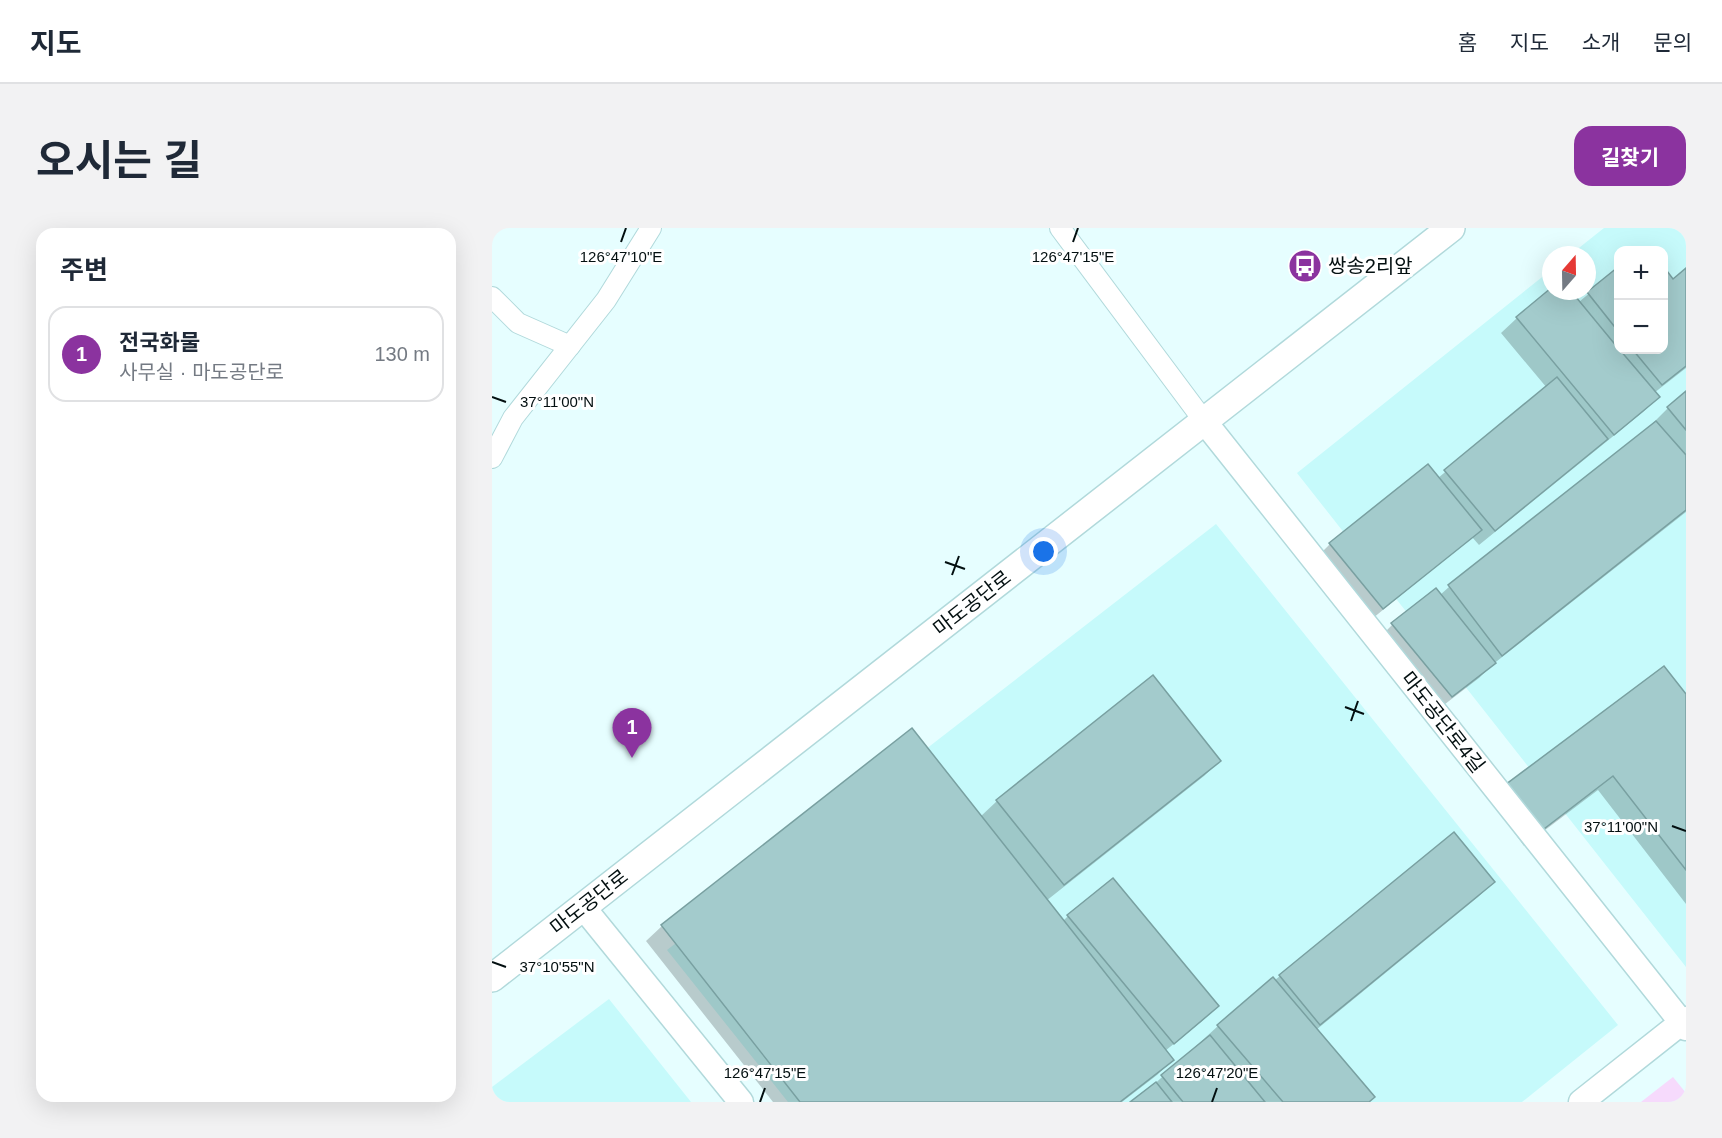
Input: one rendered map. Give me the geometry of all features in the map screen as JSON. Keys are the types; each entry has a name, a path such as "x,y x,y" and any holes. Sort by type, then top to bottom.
{"main road":[{"name":"마도공단로","path":"492,978 1451,228"}],"street":[{"path":"492,458 513,418 606,300 651,228"},
{"path":"1060,228 1204,421"},
{"path":"492,297 518,323 570,346"},
{"name":"마도공단로4길","path":"1204,421 1684,1023 1581,1102"},
{"path":"583,907 741,1102"}],"shaded area":[{"path":"1604,228 1686,228 1686,967 1297,473 1542,277 1542,300 1596,300 1596,246 1581,246"},
{"path":"1216,524 1618,1025 1522,1102 788,1102 667,950"},
{"path":"609,999 691,1102 492,1102 492,1087"},
{"path":"1673,1077 1686,1093 1686,1102 1641,1102"}],"building":[{"path":"1686,268 1686,366 1662,385 1636,354 1668,354 1668,272 1673,279"},
{"path":"1614,270 1614,326 1593,300 1596,300 1596,285"},
{"path":"1542,295 1542,300 1578,300 1614,343 1614,354 1623,354 1660,397 1614,435 1516,317"},
{"path":"1557,377 1608,439 1495,531 1444,470"},
{"path":"1686,391 1686,430 1667,407"},
{"path":"1656,421 1686,455 1686,510 1502,656 1448,585"},
{"path":"1428,464 1482,530 1383,609 1329,543"},
{"path":"1436,588 1496,663 1452,697 1391,623"},
{"path":"1664,666 1686,694 1686,870 1613,776 1540,832 1505,785"},
{"path":"1153,675 1221,761 1064,885 996,800"},
{"path":"912,728 1174,1060 1120,1102 800,1102 661,925"},
{"path":"1454,832 1495,882 1320,1025 1279,975"},
{"path":"1113,878 1219,1006 1174,1044 1067,915"},
{"path":"1273,977 1375,1097 1369,1102 1283,1102 1217,1025"},
{"path":"1210,1035 1265,1102 1183,1102 1161,1075"},
{"path":"1156,1082 1172,1102 1130,1102"}],"place":[{"name":"쌍송2리앞","path":"1305,266"},
{"name":"전국화물","path":"632,758"}]}
